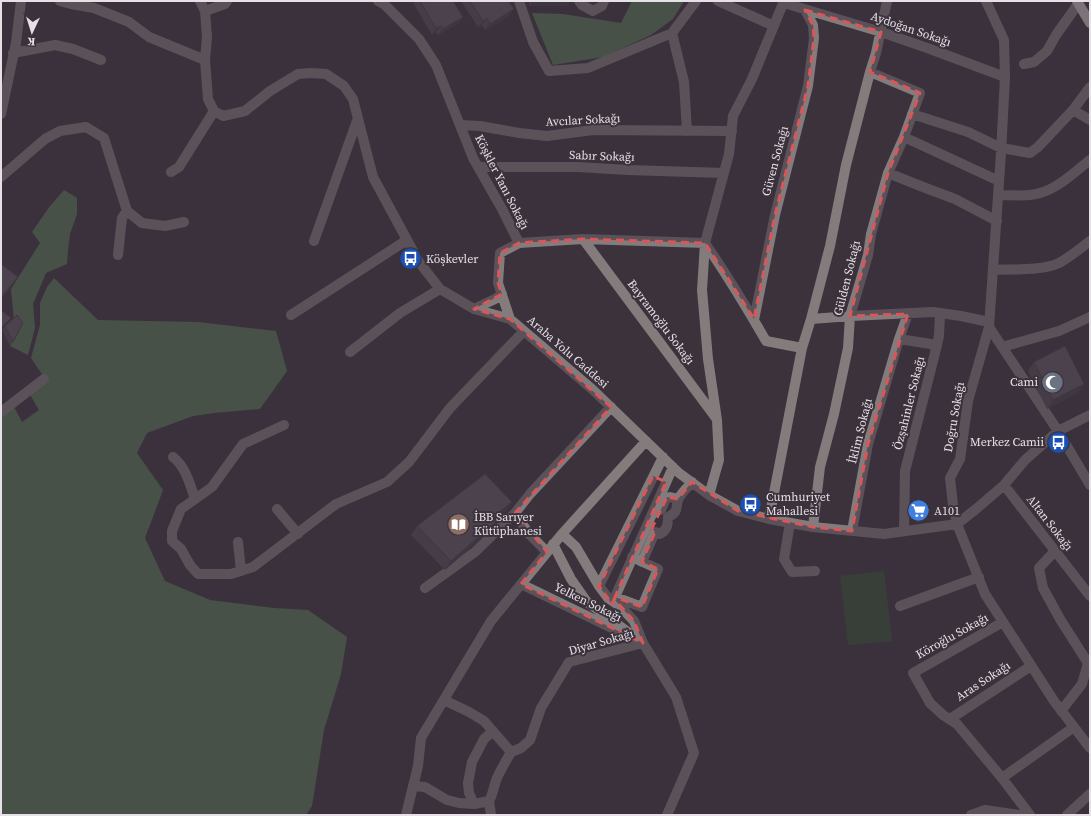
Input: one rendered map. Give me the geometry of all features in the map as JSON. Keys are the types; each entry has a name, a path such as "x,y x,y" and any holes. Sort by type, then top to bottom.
{"main road":[{"path":"1078,3 1090,23"}],"street":[{"path":"1,114 13,54 21,1"},
{"path":"60,1 94,8 129,22 149,37 205,60"},
{"path":"171,172 179,167 214,111 208,99 205,60 207,37 205,11 200,1"},
{"path":"205,11 225,4 227,1"},
{"name":"Köşkler Yanı Sokağı","path":"378,1 384,4 419,39 436,66 473,158 502,209 519,243"},
{"path":"519,1 532,42 549,72 588,68 672,33 696,1"},
{"path":"579,1 582,5 593,11 602,6 604,1"},
{"path":"718,1 774,26"},
{"path":"769,519 802,348 830,246 846,165 876,53 887,1"},
{"name":"Doğru Sokağı","path":"986,1 1004,40 1005,77 1000,181 989,325 968,400 960,459 950,478 953,505 957,524 985,594 1054,701 1090,748"},
{"path":"709,495 719,460 717,420 708,359 702,290 705,243 730,154 733,116 752,79 784,2"},
{"name":"Aydoğan Sokağı","path":"784,2 805,10 881,32 1005,77"},
{"path":"1024,64 1034,62 1047,51 1078,3"},
{"name":"Güven Sokağı","path":"754,320 775,215 808,86 814,38 813,25 805,10"},
{"path":"672,33 684,82 687,131"},
{"path":"13,54 55,45 74,49 101,60"},
{"name":"Gülden Sokağı","path":"813,527 820,467 834,414 848,348 850,316 868,255 871,234 888,174 904,137 920,93 870,72"},
{"name":"Araba Yolu Caddesi","path":"214,111 223,116 245,111 270,91 298,74 326,74 344,86 353,99 373,178 419,262 440,290 474,309 510,319 592,389 673,467 709,495 738,511 769,519 813,527 884,534 957,524"},
{"path":"912,114 968,132 1001,148 1030,153 1038,147 1073,110 1090,87"},
{"path":"1073,110 1090,120"},
{"path":"314,242 358,118"},
{"name":"Avcılar Sokağı","path":"460,125 480,126 547,136 594,130 732,132"},
{"path":"1,177 45,139 60,131 86,127 104,138 127,211 142,223 165,226 184,222"},
{"path":"904,137 1000,181"},
{"path":"998,195 1030,195 1048,191 1090,160"},
{"name":"Sabır Sokağı","path":"478,167 578,167 642,171 724,173"},
{"path":"888,174 955,198 996,221"},
{"path":"118,255 122,218 127,211"},
{"path":"510,319 498,283 500,253 519,243 583,239 705,243"},
{"name":"Bayramoğlu Sokağı","path":"583,239 717,420"},
{"path":"291,315 407,240"},
{"path":"993,270 1040,268 1058,264 1090,241"},
{"path":"705,243 724,270 766,341 802,348"},
{"path":"350,352 400,313 440,290"},
{"path":"474,309 496,299 502,294"},
{"path":"811,319 933,312 961,316 989,325 1058,431 1090,485"},
{"path":"937,345 940,313"},
{"path":"899,339 908,314"},
{"path":"1002,347 1059,331 1090,317"},
{"path":"284,425 243,444 212,487 181,509 172,531 172,541 181,549 190,565 198,574 231,574 253,567 336,504 387,482 409,462 450,408 524,331"},
{"name":"Özşahinler Sokağı","path":"899,339 937,345 905,471 904,531"},
{"name":"İklim Sokağı","path":"852,531 868,444 899,339"},
{"path":"1,412 44,379"},
{"path":"425,588 475,552 515,513 530,494 611,408"},
{"path":"957,524 1004,485 1025,460 1058,431 1090,415"},
{"path":"406,815 418,766 421,738 492,621 562,534 646,441"},
{"path":"173,457 180,462 195,499"},
{"path":"599,586 662,457"},
{"path":"632,558 658,569 642,607 615,597 632,558 673,467"},
{"path":"642,562 655,532 660,534 664,532 668,525 664,515 674,514 677,508 678,499 692,482"},
{"name":"Altan Sokağı","path":"1004,485 1090,595"},
{"path":"277,509 298,534"},
{"path":"515,513 529,534 547,552"},
{"path":"790,523 784,559 792,572 815,571"},
{"path":"562,534 576,547 599,586 608,598 620,606 634,621 643,643 676,697 694,753 667,815"},
{"path":"238,542 241,571"},
{"path":"554,544 571,579 588,602 643,643"},
{"path":"1055,551 1039,568 1043,588 1060,619 1088,663 1082,684 1061,711"},
{"path":"900,606 978,577"},
{"name":"Yelken Sokağı","path":"522,584 643,643"},
{"name":"Köroğlu Sokağı","path":"950,719 943,715 930,703 913,673 1003,622"},
{"name":"Diyar Sokağı","path":"511,752 521,748 530,740 540,708 569,662 643,643"},
{"name":"Aras Sokağı","path":"950,719 1031,666"},
{"path":"444,700 484,721 511,752 502,767 488,802 491,815"},
{"path":"950,719 957,724 1002,778 1030,815"},
{"path":"1002,778 1074,727"},
{"path":"474,804 469,793 468,783 472,762 484,739 493,731"},
{"path":"414,786 425,787 447,800 460,803 474,804 488,802"},
{"path":"1067,815 1090,794"},
{"path":"971,815 984,810 1019,815"}],"highlighted area":[{"path":"805,10 881,32 870,72 920,93 888,173 850,316 908,314 868,444 852,531 813,527 738,511 692,482 678,499 667,497 652,528 655,532 642,562 658,569 642,607 615,597 666,482 653,476 599,586 612,604 614,599 634,621 643,643 521,584 547,552 515,513 611,407 510,319 474,309 502,294 498,283 500,253 519,243 583,239 705,243 754,319 775,215 808,86 814,38 813,25"}],"green space":[{"path":"632,1 684,1 673,19 651,35 603,57 553,65 532,13 563,14 621,23"},
{"path":"64,190 77,198 77,214 70,234 67,264 46,273 33,304 35,328 28,355 10,346 20,328 14,320 11,289 40,243 32,232 50,206"},
{"path":"54,278 98,320 198,322 276,331 287,371 260,409 193,416 147,433 137,453 163,490 145,538 165,581 210,600 274,608 308,610 347,637 341,674 324,730 312,806 306,815 1,815 1,415 13,405 22,422 39,410 29,393 46,380 31,358 40,325 40,303 47,287"},
{"path":"884,571 892,641 848,645 840,576"}],"building":[{"path":"420,1 453,1 463,17 443,29 441,26 436,28"},
{"path":"470,1 508,1 514,9 490,24 487,18 483,21"},
{"path":"1,264 18,277 1,297"},
{"path":"1,310 11,318 1,328"},
{"path":"17,315 23,323 13,342 5,326"},
{"name":"Cami","path":"1065,346 1084,384 1053,400 1034,362"},
{"name":"İBB Sarıyer Kütüphanesi","path":"485,474 512,502 498,513 500,518 451,561 417,526"}],"place":[{"name":"Köşkevler","path":"410,259"},
{"name":"Cami","path":"1053,382"},
{"name":"Merkez Camii","path":"1059,442"},
{"name":"Cumhuriyet Mahallesi","path":"750,504"},
{"name":"A101","path":"919,511"},
{"name":"İBB Sarıyer Kütüphanesi","path":"459,524"}]}
